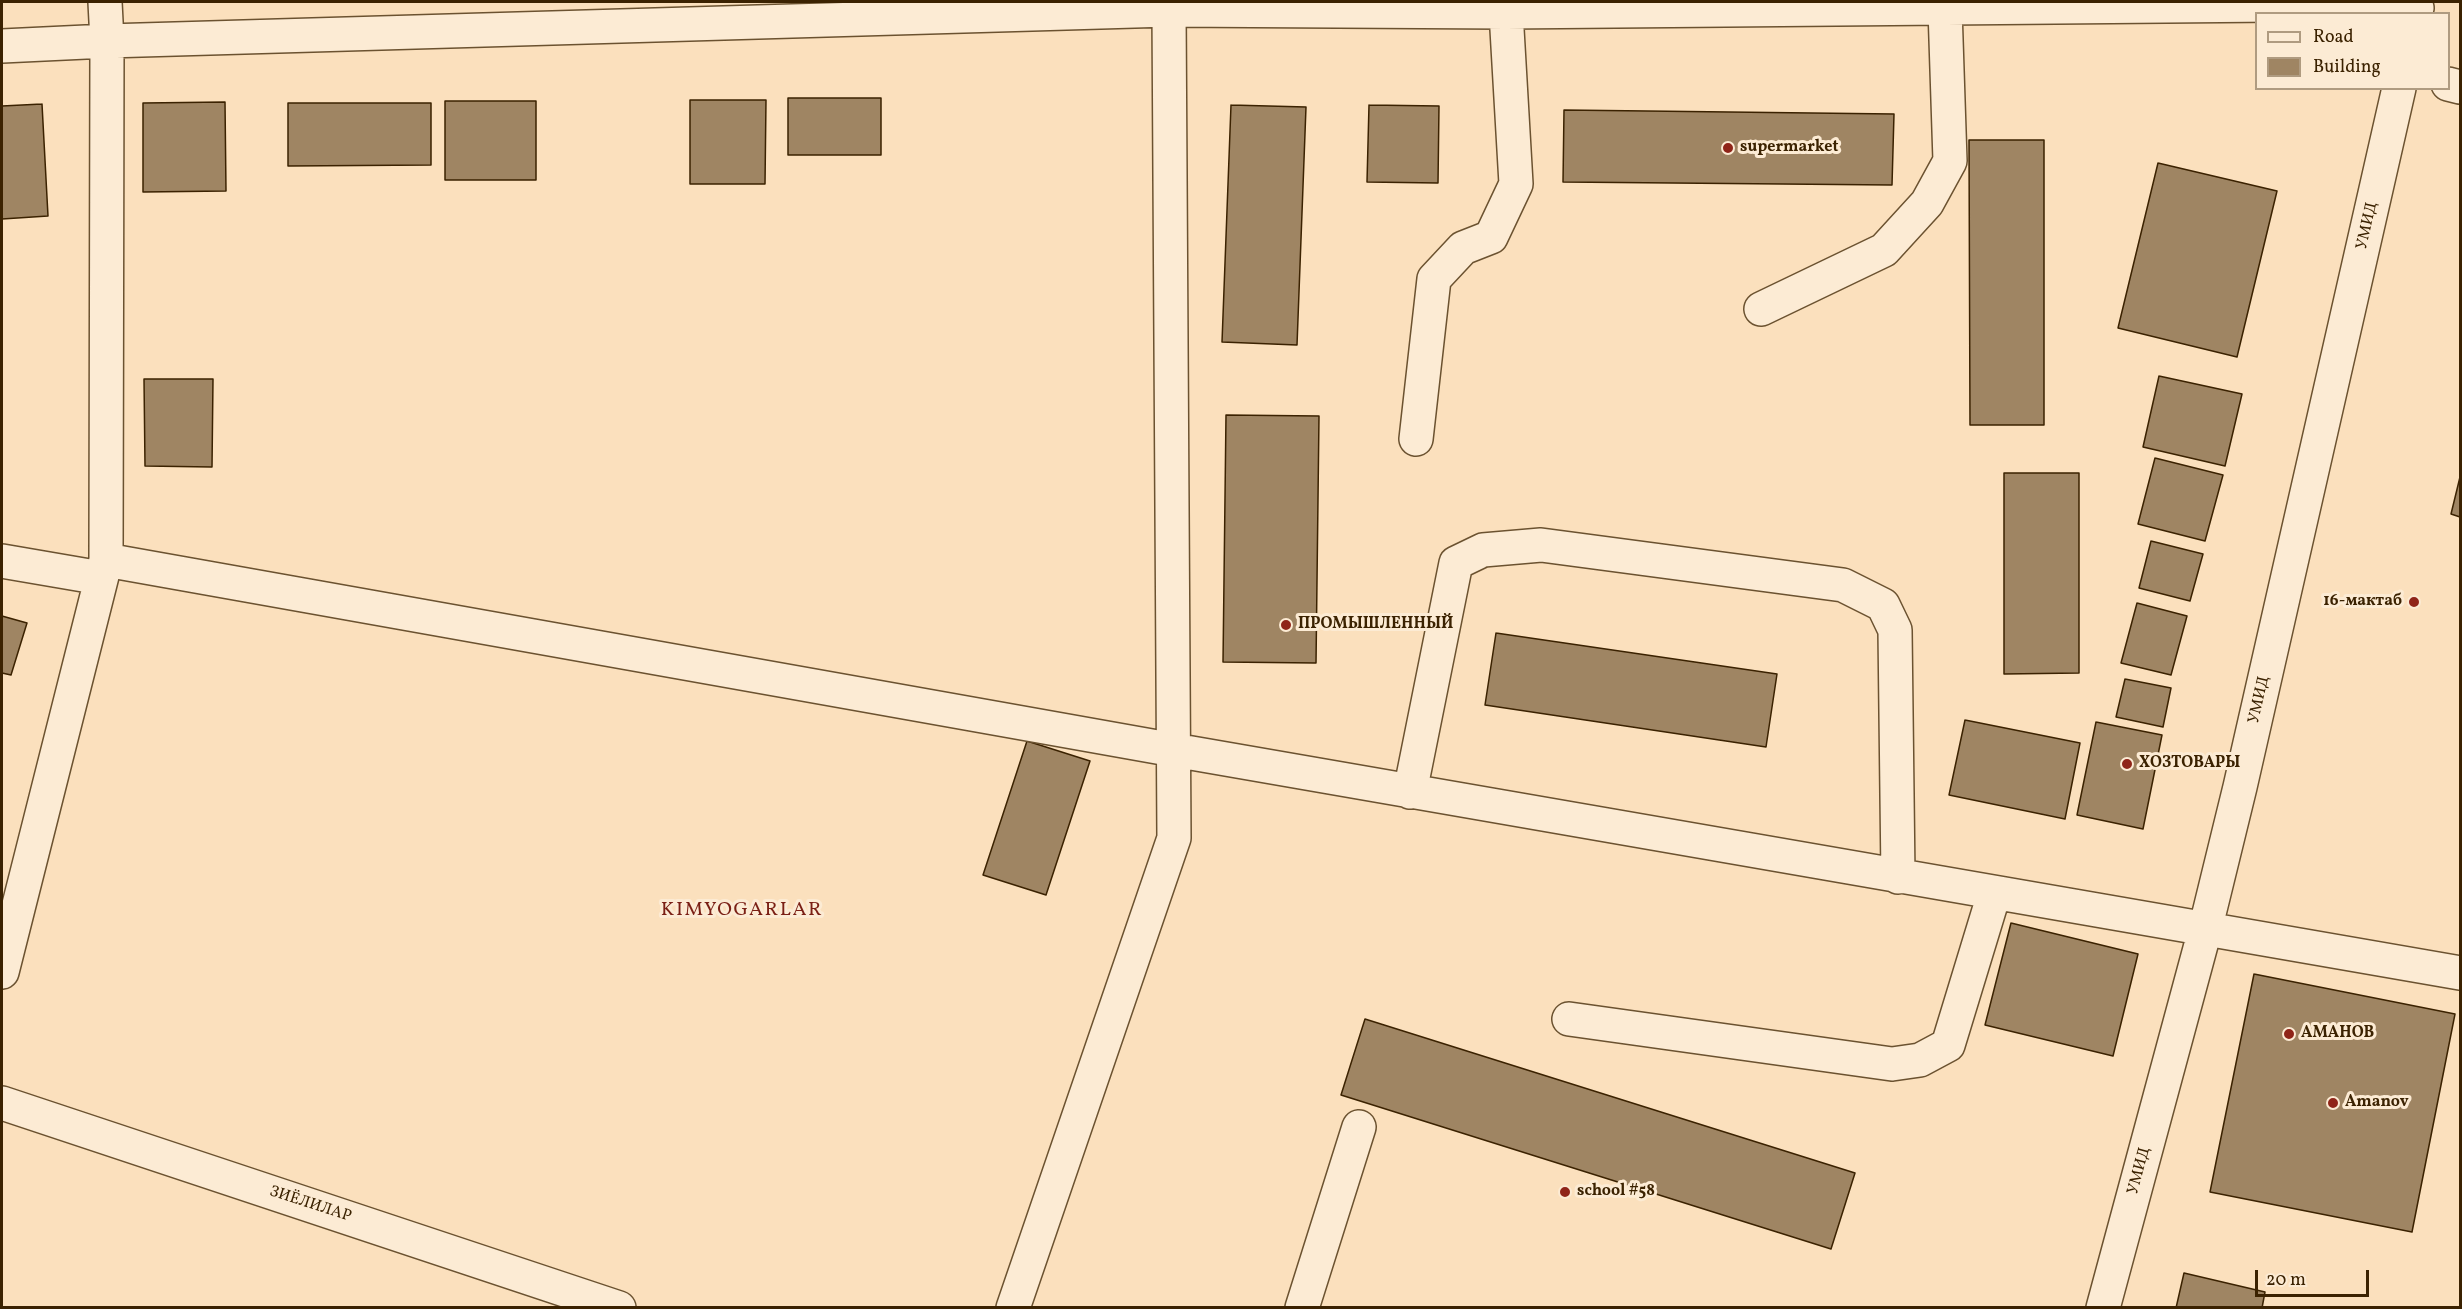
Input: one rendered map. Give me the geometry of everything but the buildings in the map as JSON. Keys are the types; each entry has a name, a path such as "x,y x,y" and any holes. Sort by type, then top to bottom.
{"street":[{"path":"2,972 104,569 107,41 105,2"},
{"path":"1013,1308 1174,838 1168,6"},
{"path":"2,46 1168,6 1506,12 2403,7"},
{"path":"1761,309 1884,250 1927,203 1950,161 1945,9"},
{"path":"1416,439 1434,279 1463,248 1491,237 1516,184 1506,12"},
{"name":"УМИД","path":"2103,1308 2205,930 2240,787 2399,90"},
{"path":"1410,792 1456,563 1483,550 1541,545 1843,585 1883,605 1895,630 1898,877"},
{"path":"2,561 104,569 1174,750 2460,973"},
{"path":"1569,1019 1892,1064 1920,1060 1948,1045 1994,894"},
{"name":"ЗИЁЛИЛАР","path":"2,1103 619,1308"},
{"path":"1302,1308 1359,1127"}],"place":[{"name":"supermarket","path":"1728,148"},
{"name":"16-мактаб","path":"2414,602"},
{"name":"ПРОМЫШЛЕННЫЙ","path":"1286,625"},
{"name":"ХОЗТОВАРЫ","path":"2127,764"},
{"name":"АМАНОВ","path":"2289,1034"},
{"name":"Amanov","path":"2333,1103"},
{"name":"school #58","path":"1565,1192"}],"district":[{"name":"KIMYOGARLAR","path":"742,911"}]}
